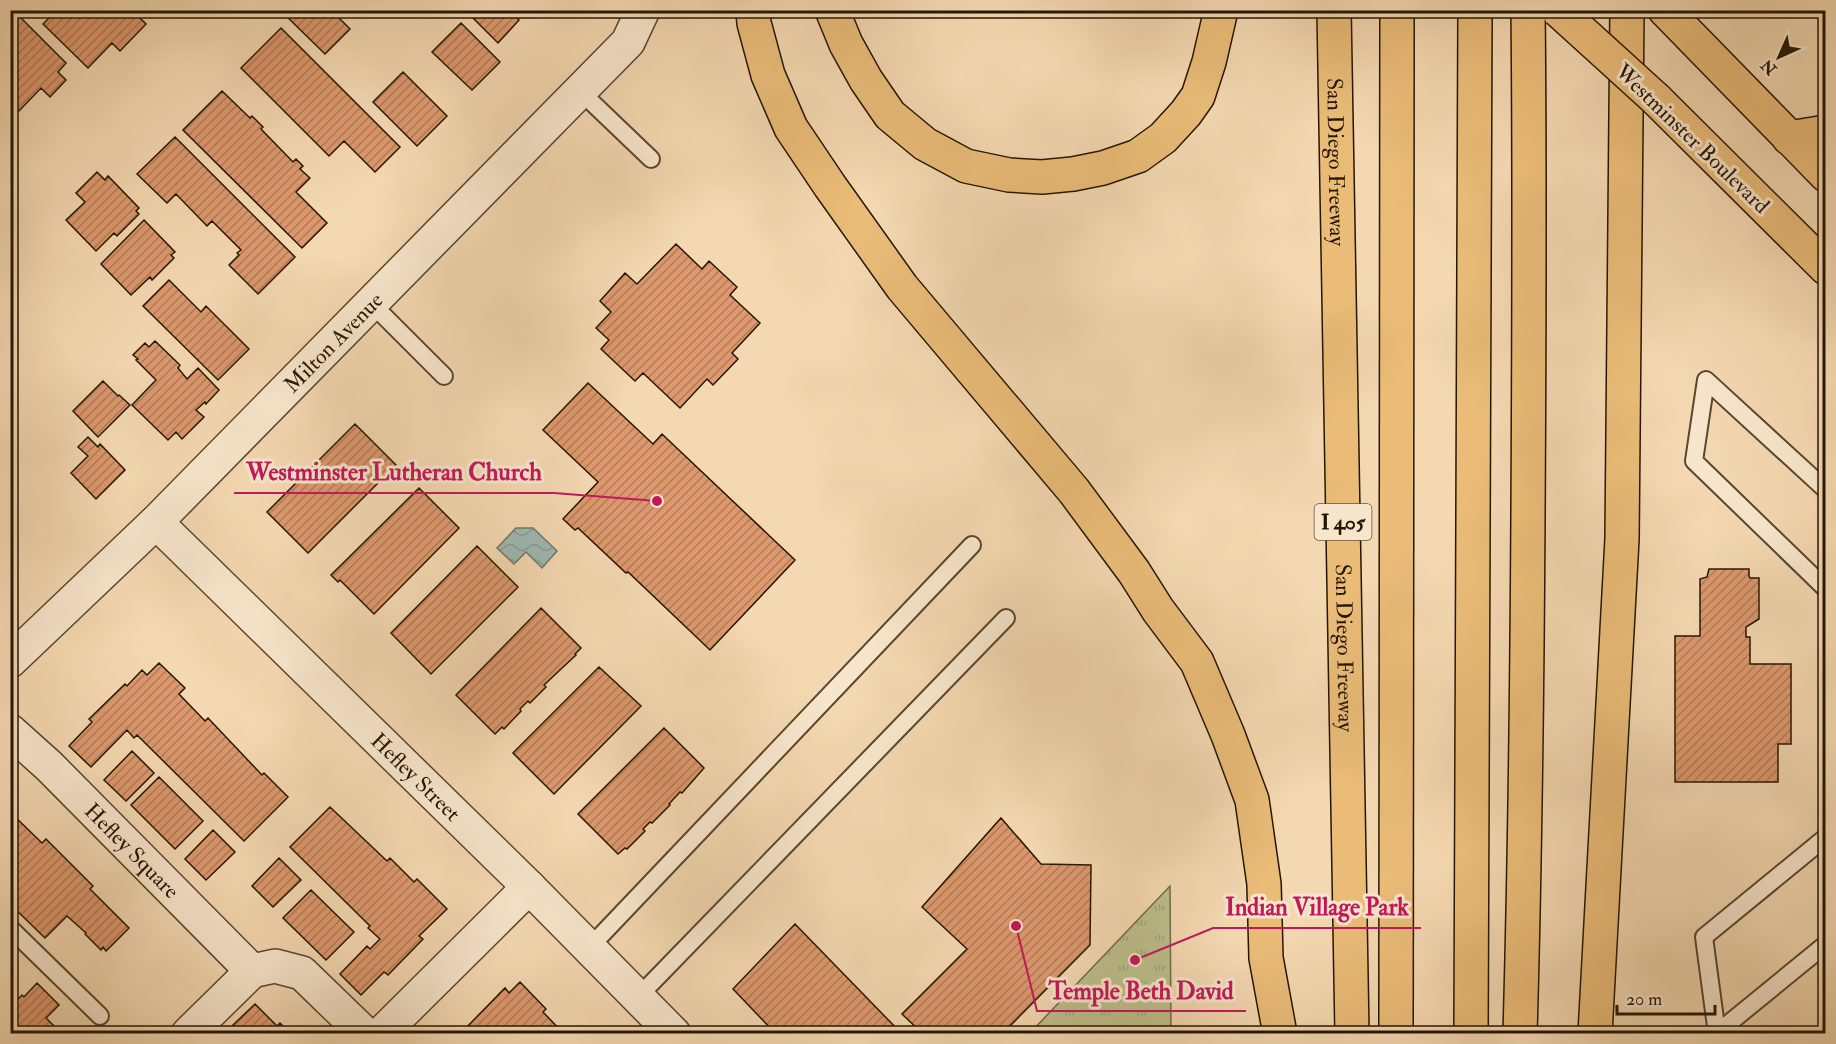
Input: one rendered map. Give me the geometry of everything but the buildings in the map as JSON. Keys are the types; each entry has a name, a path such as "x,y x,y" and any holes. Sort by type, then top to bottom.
{"main road":[{"path":"753,10 754,23 768,75 791,128 830,186 902,287 1074,491 1197,662 1252,800 1264,884 1266,958 1280,1034"},
{"path":"832,10 846,44 866,80 890,115 924,144 966,165 1009,175 1042,177 1103,168 1138,156 1163,138 1198,96 1209,62 1221,10"},
{"name":"San Diego Freeway","path":"1334,10 1352,1034"},
{"path":"1396,1034 1397,10"},
{"path":"1471,1034 1475,10"},
{"path":"1520,1034 1527,693 1530,193 1528,10"},
{"name":"Westminster Boulevard","path":"1558,10 1656,99 1826,268"},
{"path":"1595,1034 1622,539 1627,10"},
{"path":"1665,10 1826,175"},
{"path":"1789,138 1826,132"}],"street":[{"name":"Milton Avenue","path":"10,661 156,522 628,42 643,10"},
{"name":"Hefley Street","path":"156,522 529,887 674,1034"},
{"name":"Hefley Square","path":"10,731 49,766 252,970"},
{"path":"381,1034 529,887"},
{"path":"188,1034 252,970 275,966 302,973 365,1034"}],"lane":[{"path":"580,91 651,159"},
{"path":"371,303 444,376"},
{"path":"1826,490 1706,380 1694,462 1826,589"},
{"path":"589,948 972,545"},
{"path":"639,998 1006,618"},
{"path":"1717,1033 1704,937 1826,837"},
{"path":"10,928 100,1016"},
{"path":"1717,1033 1826,944"}],"green space":[{"path":"1170,886 1171,1033 1030,1033"}],"water":[{"path":"516,528 533,528 557,551 542,568 526,552 514,564 497,548"}],"place":[{"name":"Westminster Lutheran Church","path":"657,501"},
{"name":"Temple Beth David","path":"1016,926"},
{"name":"Indian Village Park","path":"1135,960"}]}
